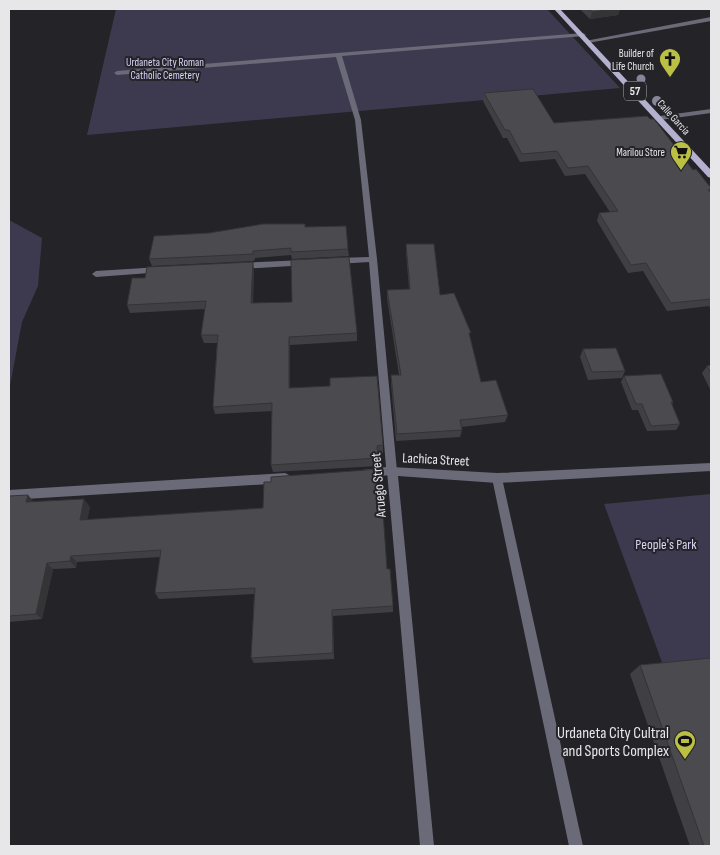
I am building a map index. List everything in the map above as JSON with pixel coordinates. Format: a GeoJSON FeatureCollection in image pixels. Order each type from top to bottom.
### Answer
{"type":"FeatureCollection","features":[{"type":"Feature","properties":{"kind":"main road","name":"Calle Garcia"},"geometry":{"type":"LineString","coordinates":[[557,9],[586,38],[711,175]]}},
{"type":"Feature","properties":{"kind":"street"},"geometry":{"type":"LineString","coordinates":[[117,73],[338,54],[586,38],[711,19]]}},
{"type":"Feature","properties":{"kind":"street","name":"Aruego Street"},"geometry":{"type":"LineString","coordinates":[[338,54],[358,120],[374,259],[428,846]]}},
{"type":"Feature","properties":{"kind":"street"},"geometry":{"type":"LineString","coordinates":[[660,118],[711,111]]}},
{"type":"Feature","properties":{"kind":"street"},"geometry":{"type":"LineString","coordinates":[[324,262],[374,259]]}},
{"type":"Feature","properties":{"kind":"street"},"geometry":{"type":"LineString","coordinates":[[234,266],[314,262]]}},
{"type":"Feature","properties":{"kind":"street"},"geometry":{"type":"LineString","coordinates":[[96,274],[165,270]]}},
{"type":"Feature","properties":{"kind":"street","name":"Lachica Street"},"geometry":{"type":"LineString","coordinates":[[353,474],[392,471],[497,478],[711,468]]}},
{"type":"Feature","properties":{"kind":"street"},"geometry":{"type":"LineString","coordinates":[[9,495],[294,478]]}},
{"type":"Feature","properties":{"kind":"street"},"geometry":{"type":"LineString","coordinates":[[497,478],[576,846]]}},
{"type":"Feature","properties":{"kind":"green space","name":"Urdaneta City Roman Catholic Cemetery"},"geometry":{"type":"Polygon","coordinates":[[[116,9],[547,9],[620,88],[87,135],[116,9]]]}},
{"type":"Feature","properties":{"kind":"green space"},"geometry":{"type":"Polygon","coordinates":[[[9,220],[42,238],[38,286],[22,322],[9,391],[9,220]]]}},
{"type":"Feature","properties":{"kind":"green space","name":"People's Park"},"geometry":{"type":"Polygon","coordinates":[[[711,494],[711,660],[663,665],[604,504],[711,494]]]}},
{"type":"Feature","properties":{"kind":"building"},"geometry":{"type":"Polygon","coordinates":[[[589,9],[614,9],[592,12],[589,9]]]}},
{"type":"Feature","properties":{"kind":"building"},"geometry":{"type":"Polygon","coordinates":[[[533,89],[554,123],[647,116],[650,119],[654,119],[693,170],[696,169],[711,188],[708,190],[711,193],[711,299],[671,303],[646,263],[631,265],[599,213],[618,211],[588,166],[568,168],[557,151],[522,154],[509,130],[505,130],[484,93],[533,89]]]}},
{"type":"Feature","properties":{"kind":"building"},"geometry":{"type":"Polygon","coordinates":[[[263,224],[305,224],[305,227],[346,226],[348,249],[291,252],[291,248],[253,251],[253,254],[149,259],[154,236],[209,233],[263,224]]]}},
{"type":"Feature","properties":{"kind":"building"},"geometry":{"type":"Polygon","coordinates":[[[406,244],[434,244],[440,295],[454,293],[471,333],[469,333],[481,382],[496,380],[508,415],[460,420],[462,430],[397,434],[391,375],[401,375],[387,290],[410,289],[406,244]]]}},
{"type":"Feature","properties":{"kind":"building"},"geometry":{"type":"Polygon","coordinates":[[[349,257],[357,333],[289,337],[289,388],[330,386],[330,378],[377,376],[383,445],[377,446],[378,458],[271,465],[272,403],[213,407],[218,335],[201,335],[206,301],[127,305],[132,278],[145,278],[147,267],[253,262],[251,303],[292,302],[291,260],[349,257]]]}},
{"type":"Feature","properties":{"kind":"building"},"geometry":{"type":"Polygon","coordinates":[[[616,348],[625,371],[592,372],[583,349],[616,348]]]}},
{"type":"Feature","properties":{"kind":"building"},"geometry":{"type":"Polygon","coordinates":[[[711,365],[711,373],[707,366],[711,365]]]}},
{"type":"Feature","properties":{"kind":"building"},"geometry":{"type":"Polygon","coordinates":[[[661,374],[680,424],[651,426],[642,404],[636,404],[624,376],[661,374]]]}},
{"type":"Feature","properties":{"kind":"building"},"geometry":{"type":"Polygon","coordinates":[[[380,469],[387,569],[390,569],[393,606],[332,610],[333,653],[251,658],[255,588],[155,593],[161,550],[71,556],[70,561],[47,563],[36,614],[9,616],[9,496],[28,495],[26,502],[84,499],[80,520],[263,508],[264,482],[271,482],[271,477],[380,469]]]}},
{"type":"Feature","properties":{"kind":"building","name":"Urdaneta City Cultral and Sports Complex"},"geometry":{"type":"Polygon","coordinates":[[[711,658],[711,846],[704,846],[640,665],[711,658]]]}},
{"type":"Feature","properties":{"kind":"place","name":"Builder of Life Church"},"geometry":{"type":"Point","coordinates":[670,78]}},
{"type":"Feature","properties":{"kind":"place","name":"Marilou Store"},"geometry":{"type":"Point","coordinates":[681,171]}},
{"type":"Feature","properties":{"kind":"place","name":"Urdaneta City Cultral and Sports Complex"},"geometry":{"type":"Point","coordinates":[685,760]}}]}
